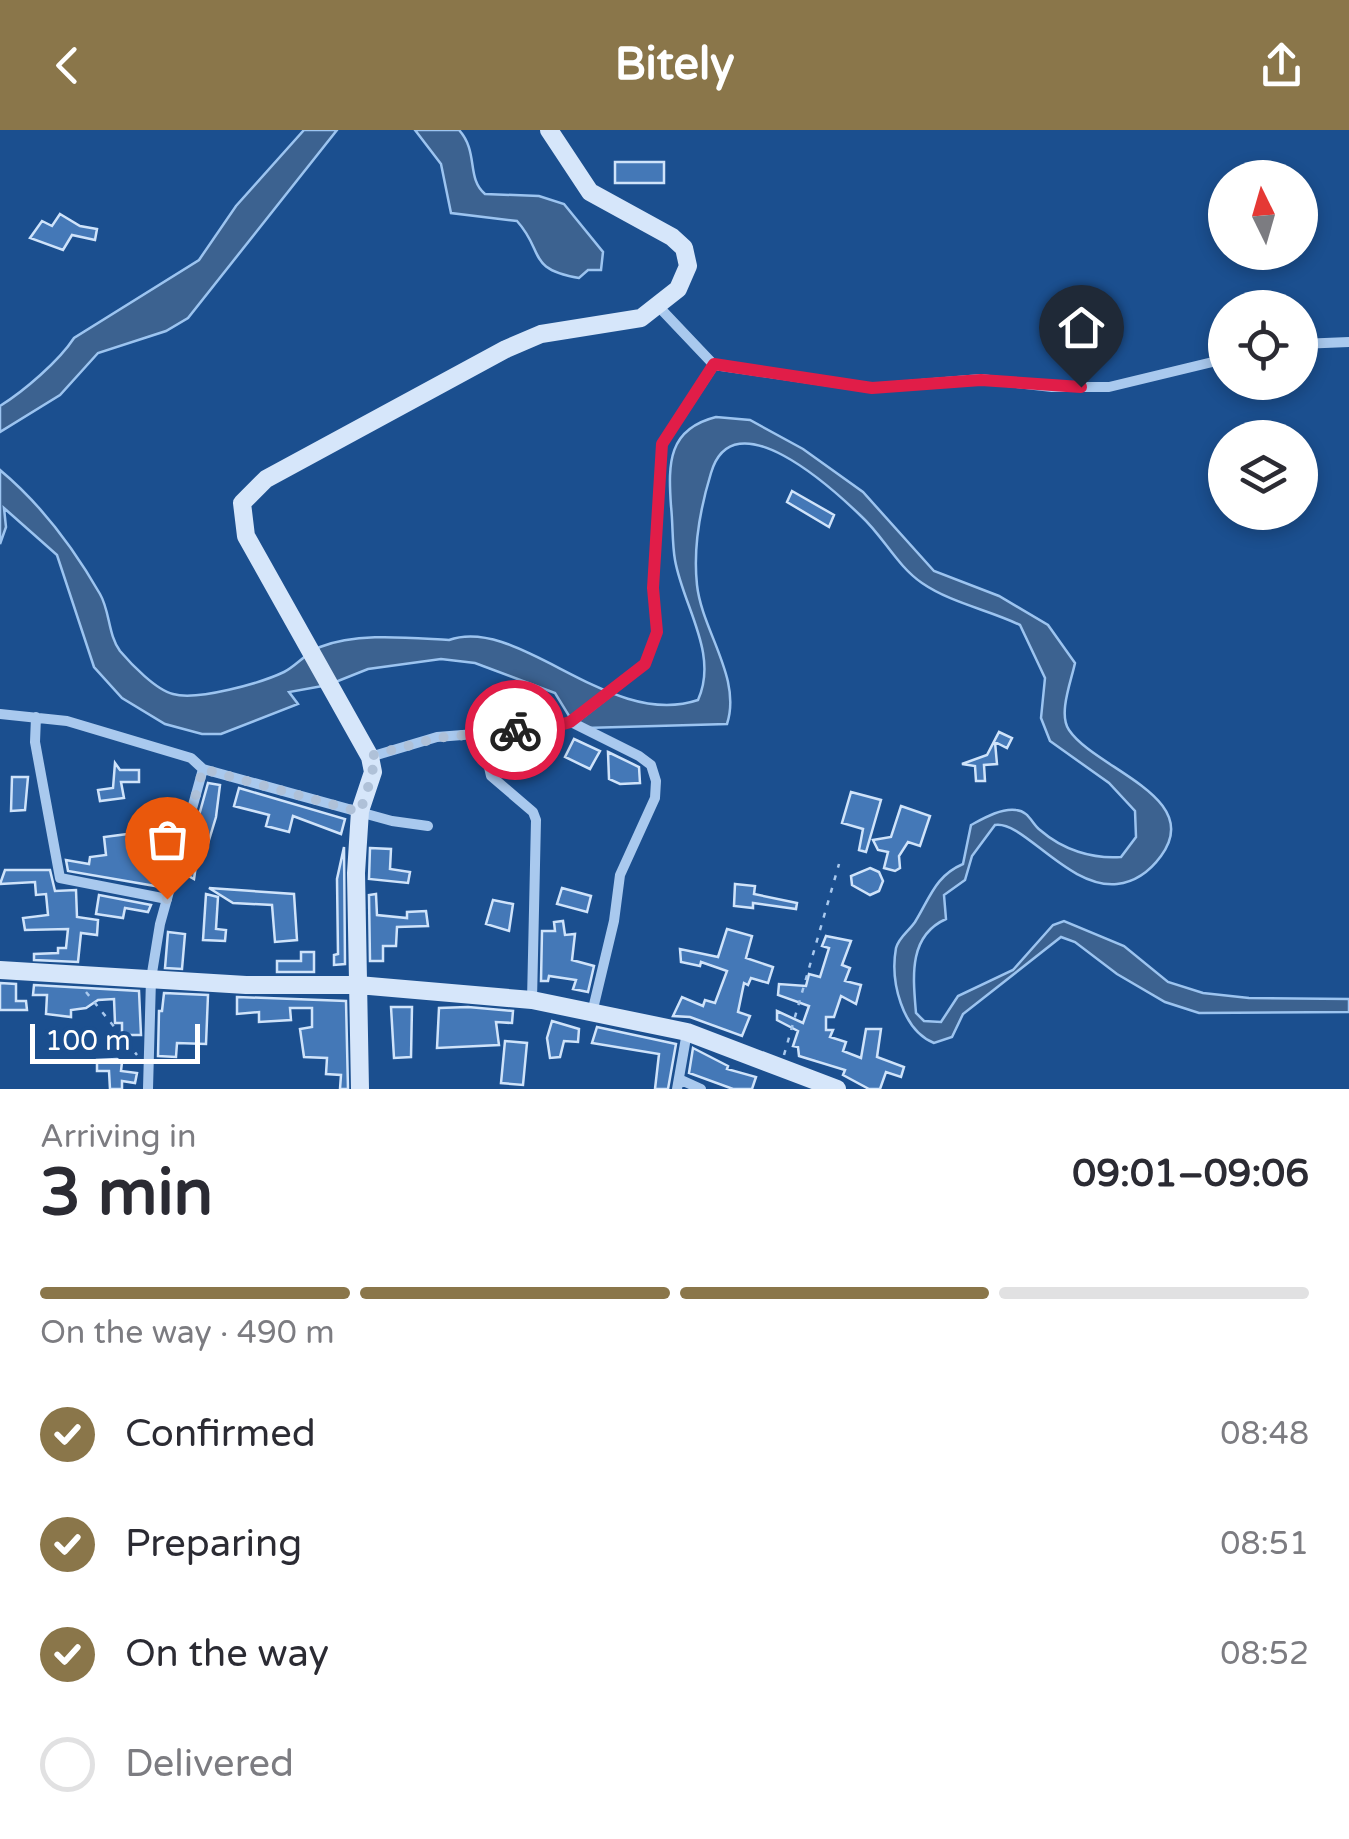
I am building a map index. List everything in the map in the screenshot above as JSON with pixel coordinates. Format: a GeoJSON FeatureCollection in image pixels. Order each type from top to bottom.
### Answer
{"type":"FeatureCollection","features":[{"type":"Feature","properties":{"kind":"street"},"geometry":{"type":"LineString","coordinates":[[360,1089],[360,812],[373,772],[370,756],[246,536],[242,503],[266,479],[506,349],[541,334],[641,318],[659,306],[684,277],[688,266],[684,248],[672,237],[590,192],[550,130]]}},
{"type":"Feature","properties":{"kind":"street"},"geometry":{"type":"LineString","coordinates":[[659,306],[714,364],[872,388],[981,380],[1052,387],[1110,387],[1208,363]]}},
{"type":"Feature","properties":{"kind":"street"},"geometry":{"type":"LineString","coordinates":[[1318,343],[1349,342]]}},
{"type":"Feature","properties":{"kind":"street"},"geometry":{"type":"LineString","coordinates":[[370,756],[437,738],[482,731],[550,728],[570,722],[645,664],[657,632],[653,588],[662,444],[714,364]]}},
{"type":"Feature","properties":{"kind":"street"},"geometry":{"type":"LineString","coordinates":[[0,714],[36,717],[150,744],[191,758],[203,769],[360,812],[428,826]]}},
{"type":"Feature","properties":{"kind":"street"},"geometry":{"type":"LineString","coordinates":[[36,717],[35,742],[60,878],[167,899]]}},
{"type":"Feature","properties":{"kind":"street"},"geometry":{"type":"LineString","coordinates":[[570,722],[639,756],[650,765],[656,781],[655,798],[620,876],[592,1013]]}},
{"type":"Feature","properties":{"kind":"street"},"geometry":{"type":"LineString","coordinates":[[482,731],[491,776],[534,812],[536,820],[532,1000]]}},
{"type":"Feature","properties":{"kind":"street"},"geometry":{"type":"LineString","coordinates":[[148,1089],[151,978],[167,899],[203,769]]}},
{"type":"Feature","properties":{"kind":"street"},"geometry":{"type":"LineString","coordinates":[[0,970],[246,986],[358,985],[532,1000],[687,1032],[837,1089]]}},
{"type":"Feature","properties":{"kind":"street"},"geometry":{"type":"LineString","coordinates":[[687,1032],[678,1084],[701,1089]]}},
{"type":"Feature","properties":{"kind":"path"},"geometry":{"type":"LineString","coordinates":[[781,1066],[838,864]]}},
{"type":"Feature","properties":{"kind":"path"},"geometry":{"type":"LineString","coordinates":[[73,975],[135,1055],[150,1056]]}},
{"type":"Feature","properties":{"kind":"water"},"geometry":{"type":"Polygon","coordinates":[[[304,130],[337,130],[188,318],[166,331],[98,353],[60,395],[0,432],[0,406],[40,375],[74,338],[199,260],[236,206],[304,130]]]}},
{"type":"Feature","properties":{"kind":"water"},"geometry":{"type":"Polygon","coordinates":[[[415,130],[459,130],[469,147],[479,188],[485,194],[539,196],[564,204],[603,252],[601,270],[588,270],[579,278],[551,270],[543,264],[517,221],[451,213],[441,164],[415,130]]]}},
{"type":"Feature","properties":{"kind":"water"},"geometry":{"type":"Polygon","coordinates":[[[716,417],[750,420],[803,449],[863,492],[934,571],[999,596],[1048,625],[1075,663],[1065,707],[1069,730],[1158,800],[1169,817],[1171,835],[1161,856],[1142,875],[1117,884],[1081,876],[1019,833],[995,825],[972,856],[965,880],[944,895],[946,919],[934,926],[919,947],[914,972],[915,999],[916,1013],[924,1021],[941,1022],[958,996],[1013,970],[1053,925],[1064,921],[1124,946],[1168,982],[1203,993],[1249,998],[1349,999],[1349,1012],[1199,1013],[1165,1002],[1117,974],[1075,942],[1061,937],[963,1014],[952,1037],[934,1043],[923,1037],[901,1003],[895,975],[896,948],[939,881],[963,864],[971,825],[999,812],[1020,811],[1068,848],[1089,855],[1121,857],[1136,837],[1135,811],[1109,783],[1050,741],[1041,718],[1045,678],[1020,625],[922,583],[869,524],[828,487],[807,470],[760,446],[740,444],[723,452],[711,473],[698,529],[697,585],[729,689],[727,724],[585,728],[574,724],[555,693],[475,663],[441,659],[368,669],[328,685],[289,692],[298,704],[221,734],[202,734],[165,724],[122,698],[94,667],[57,555],[4,508],[6,527],[0,544],[0,470],[43,512],[79,560],[103,601],[120,651],[152,682],[173,694],[213,693],[260,681],[284,672],[320,647],[335,642],[384,637],[476,637],[505,643],[631,700],[665,705],[698,700],[703,683],[702,648],[675,560],[670,476],[680,439],[688,430],[716,417]]]}},
{"type":"Feature","properties":{"kind":"building"},"geometry":{"type":"Polygon","coordinates":[[[615,162],[664,162],[664,183],[615,183],[615,162]]]}},
{"type":"Feature","properties":{"kind":"building"},"geometry":{"type":"Polygon","coordinates":[[[60,214],[80,226],[97,229],[95,240],[72,235],[63,250],[30,238],[42,221],[52,226],[60,214]]]}},
{"type":"Feature","properties":{"kind":"building"},"geometry":{"type":"Polygon","coordinates":[[[792,491],[834,515],[829,527],[787,502],[792,491]]]}},
{"type":"Feature","properties":{"kind":"building"},"geometry":{"type":"Polygon","coordinates":[[[999,732],[1012,738],[1007,748],[995,742],[997,764],[984,765],[985,781],[976,781],[975,766],[962,764],[987,755],[999,732]]]}},
{"type":"Feature","properties":{"kind":"building"},"geometry":{"type":"Polygon","coordinates":[[[574,739],[600,751],[590,769],[565,757],[574,739]]]}},
{"type":"Feature","properties":{"kind":"building"},"geometry":{"type":"Polygon","coordinates":[[[608,752],[639,767],[640,783],[620,784],[609,779],[608,752]]]}},
{"type":"Feature","properties":{"kind":"building"},"geometry":{"type":"Polygon","coordinates":[[[115,763],[120,770],[139,770],[139,782],[121,782],[124,798],[100,801],[98,790],[113,788],[115,763]]]}},
{"type":"Feature","properties":{"kind":"building"},"geometry":{"type":"Polygon","coordinates":[[[12,777],[28,777],[25,810],[11,811],[12,777]]]}},
{"type":"Feature","properties":{"kind":"building"},"geometry":{"type":"Polygon","coordinates":[[[208,783],[220,785],[216,817],[205,853],[198,852],[194,879],[183,873],[208,783]]]}},
{"type":"Feature","properties":{"kind":"building"},"geometry":{"type":"Polygon","coordinates":[[[239,788],[345,819],[341,834],[293,816],[289,832],[266,826],[269,815],[234,806],[239,788]]]}},
{"type":"Feature","properties":{"kind":"building"},"geometry":{"type":"Polygon","coordinates":[[[851,792],[881,800],[866,852],[859,850],[863,829],[842,823],[851,792]]]}},
{"type":"Feature","properties":{"kind":"building"},"geometry":{"type":"Polygon","coordinates":[[[160,801],[183,808],[161,887],[68,871],[66,860],[89,864],[90,857],[106,855],[104,837],[128,834],[133,859],[151,863],[160,826],[160,801]]]}},
{"type":"Feature","properties":{"kind":"building"},"geometry":{"type":"Polygon","coordinates":[[[901,806],[930,816],[920,846],[908,842],[899,856],[900,868],[895,871],[884,868],[888,852],[878,850],[873,840],[891,837],[901,806]]]}},
{"type":"Feature","properties":{"kind":"building"},"geometry":{"type":"Polygon","coordinates":[[[344,847],[345,964],[334,965],[334,955],[338,954],[337,879],[344,847]]]}},
{"type":"Feature","properties":{"kind":"building"},"geometry":{"type":"Polygon","coordinates":[[[370,848],[391,849],[390,869],[410,872],[408,883],[369,879],[370,848]]]}},
{"type":"Feature","properties":{"kind":"building"},"geometry":{"type":"Polygon","coordinates":[[[870,868],[879,872],[883,881],[879,891],[870,895],[852,885],[851,876],[870,868]]]}},
{"type":"Feature","properties":{"kind":"building"},"geometry":{"type":"Polygon","coordinates":[[[5,870],[50,870],[55,891],[76,890],[77,917],[98,920],[97,935],[81,933],[78,962],[34,960],[34,954],[58,953],[58,948],[66,948],[68,929],[25,930],[23,918],[48,915],[46,894],[36,895],[35,882],[0,884],[5,870]]]}},
{"type":"Feature","properties":{"kind":"building"},"geometry":{"type":"Polygon","coordinates":[[[735,884],[755,886],[754,894],[797,903],[796,909],[753,903],[753,908],[734,906],[735,884]]]}},
{"type":"Feature","properties":{"kind":"building"},"geometry":{"type":"Polygon","coordinates":[[[209,888],[294,894],[297,940],[275,942],[272,905],[233,903],[209,888]]]}},
{"type":"Feature","properties":{"kind":"building"},"geometry":{"type":"Polygon","coordinates":[[[562,888],[591,896],[587,912],[557,904],[562,888]]]}},
{"type":"Feature","properties":{"kind":"building"},"geometry":{"type":"Polygon","coordinates":[[[206,894],[218,897],[216,929],[226,930],[225,941],[203,940],[206,894]]]}},
{"type":"Feature","properties":{"kind":"building"},"geometry":{"type":"Polygon","coordinates":[[[376,894],[377,915],[407,918],[407,912],[426,911],[428,926],[397,927],[396,946],[383,946],[383,961],[370,961],[369,895],[376,894]]]}},
{"type":"Feature","properties":{"kind":"building"},"geometry":{"type":"Polygon","coordinates":[[[99,895],[151,905],[148,912],[125,908],[123,918],[96,914],[99,895]]]}},
{"type":"Feature","properties":{"kind":"building"},"geometry":{"type":"Polygon","coordinates":[[[493,900],[513,904],[509,931],[486,924],[493,900]]]}},
{"type":"Feature","properties":{"kind":"building"},"geometry":{"type":"Polygon","coordinates":[[[563,921],[565,935],[575,934],[572,960],[594,966],[588,992],[573,989],[576,980],[549,976],[548,981],[541,981],[542,931],[555,931],[554,922],[563,921]]]}},
{"type":"Feature","properties":{"kind":"building"},"geometry":{"type":"Polygon","coordinates":[[[727,929],[752,936],[746,958],[773,967],[768,983],[751,978],[748,985],[744,983],[738,1012],[750,1016],[742,1036],[690,1017],[673,1016],[682,997],[703,1006],[705,1000],[715,1003],[727,971],[701,962],[700,966],[681,962],[680,949],[718,957],[727,929]]]}},
{"type":"Feature","properties":{"kind":"building"},"geometry":{"type":"Polygon","coordinates":[[[168,932],[185,934],[182,969],[165,968],[168,932]]]}},
{"type":"Feature","properties":{"kind":"building"},"geometry":{"type":"Polygon","coordinates":[[[826,936],[851,941],[842,965],[850,968],[845,981],[861,985],[856,1004],[841,996],[834,1017],[826,1017],[826,1030],[833,1030],[830,1037],[846,1042],[843,1051],[861,1058],[866,1029],[881,1029],[877,1057],[904,1067],[901,1077],[886,1072],[880,1089],[869,1089],[843,1075],[845,1070],[799,1056],[798,1047],[793,1046],[798,1031],[777,1020],[777,1011],[803,1023],[809,1006],[778,995],[779,984],[806,986],[809,974],[820,977],[829,948],[822,946],[826,936]]]}},
{"type":"Feature","properties":{"kind":"building"},"geometry":{"type":"Polygon","coordinates":[[[301,952],[314,952],[314,972],[277,972],[277,961],[301,961],[301,952]]]}},
{"type":"Feature","properties":{"kind":"building"},"geometry":{"type":"Polygon","coordinates":[[[0,983],[16,984],[16,1001],[26,1001],[27,1010],[0,1010],[0,983]]]}},
{"type":"Feature","properties":{"kind":"building"},"geometry":{"type":"Polygon","coordinates":[[[34,985],[139,991],[141,1035],[122,1035],[122,1023],[115,1023],[114,999],[71,1010],[71,1017],[46,1014],[47,995],[33,995],[34,985]]]}},
{"type":"Feature","properties":{"kind":"building"},"geometry":{"type":"Polygon","coordinates":[[[164,993],[208,995],[206,1044],[177,1043],[176,1057],[158,1056],[159,1011],[164,993]]]}},
{"type":"Feature","properties":{"kind":"building"},"geometry":{"type":"Polygon","coordinates":[[[237,997],[346,1001],[348,1089],[340,1089],[341,1075],[326,1074],[327,1058],[304,1057],[300,1029],[312,1027],[312,1008],[290,1008],[291,1020],[259,1022],[259,1012],[237,1014],[237,997]]]}},
{"type":"Feature","properties":{"kind":"building"},"geometry":{"type":"Polygon","coordinates":[[[391,1007],[412,1007],[411,1057],[394,1058],[391,1007]]]}},
{"type":"Feature","properties":{"kind":"building"},"geometry":{"type":"Polygon","coordinates":[[[439,1008],[513,1011],[512,1023],[496,1022],[499,1045],[437,1048],[439,1008]]]}},
{"type":"Feature","properties":{"kind":"building"},"geometry":{"type":"Polygon","coordinates":[[[552,1021],[579,1029],[578,1042],[564,1041],[560,1057],[550,1058],[547,1038],[552,1021]]]}},
{"type":"Feature","properties":{"kind":"building"},"geometry":{"type":"Polygon","coordinates":[[[597,1027],[676,1044],[668,1089],[655,1089],[659,1054],[592,1043],[597,1027]]]}},
{"type":"Feature","properties":{"kind":"building"},"geometry":{"type":"Polygon","coordinates":[[[505,1041],[527,1043],[523,1085],[501,1083],[505,1041]]]}},
{"type":"Feature","properties":{"kind":"building"},"geometry":{"type":"Polygon","coordinates":[[[693,1048],[728,1066],[727,1069],[756,1077],[752,1089],[733,1089],[689,1073],[693,1048]]]}},
{"type":"Feature","properties":{"kind":"building"},"geometry":{"type":"Polygon","coordinates":[[[97,1060],[122,1062],[121,1071],[137,1073],[135,1083],[122,1081],[122,1089],[110,1089],[109,1071],[97,1071],[97,1060]]]}},
{"type":"Feature","properties":{"kind":"way so far"},"geometry":{"type":"LineString","coordinates":[[167,899],[203,769],[360,812],[373,772],[370,756],[437,738],[515,730]]}},
{"type":"Feature","properties":{"kind":"route"},"geometry":{"type":"LineString","coordinates":[[515,730],[550,728],[570,722],[609,696],[645,664],[657,632],[653,588],[655,502],[662,444],[714,364],[740,371],[872,388],[981,380],[1081,387]]}}]}
